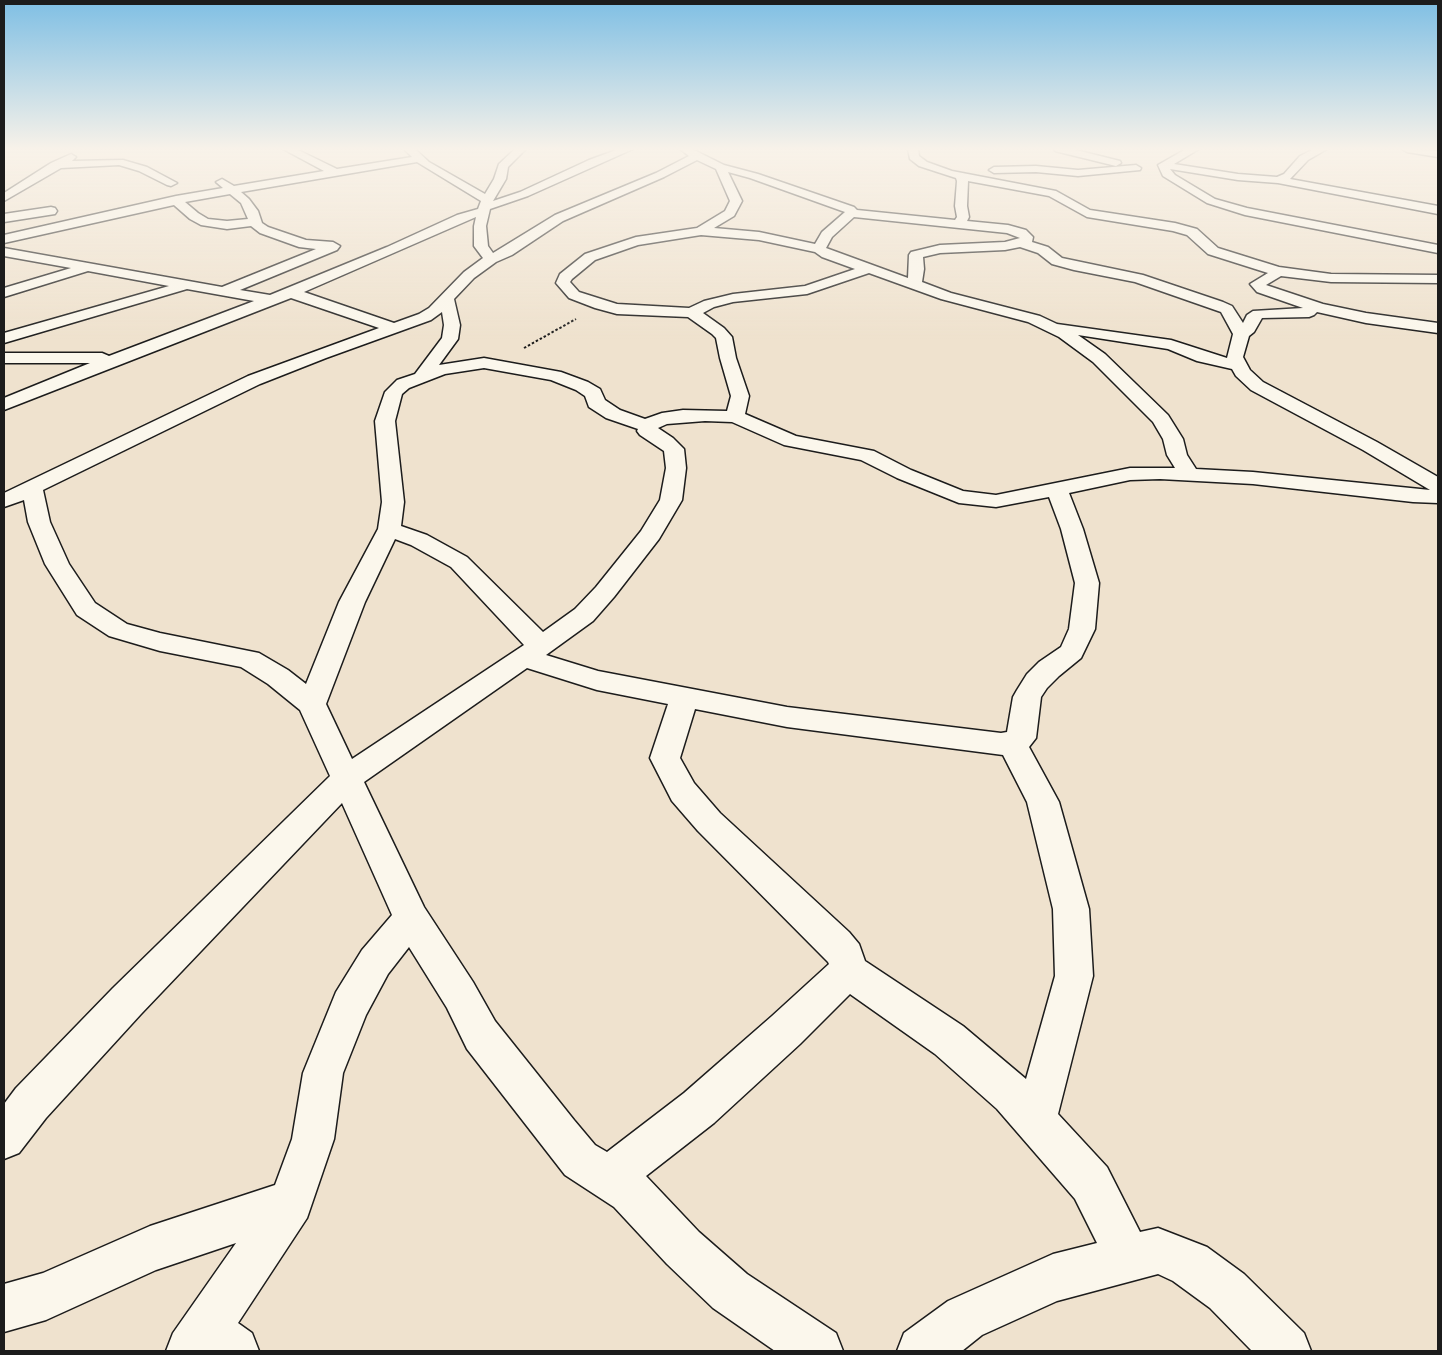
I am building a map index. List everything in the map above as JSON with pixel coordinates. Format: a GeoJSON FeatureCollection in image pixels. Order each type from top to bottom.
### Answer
{"type":"FeatureCollection","features":[{"type":"Feature","properties":{"kind":"street"},"geometry":{"type":"LineString","coordinates":[[4,218],[44,212]]}},
{"type":"Feature","properties":{"kind":"street"},"geometry":{"type":"LineString","coordinates":[[4,239],[119,212]]}},
{"type":"Feature","properties":{"kind":"street"},"geometry":{"type":"LineString","coordinates":[[190,212],[205,222],[227,225],[254,222]]}},
{"type":"Feature","properties":{"kind":"street"},"geometry":{"type":"LineString","coordinates":[[225,291],[333,246],[304,244],[264,230],[254,222],[252,212]]}},
{"type":"Feature","properties":{"kind":"street"},"geometry":{"type":"LineString","coordinates":[[4,404],[118,358],[272,300],[471,212]]}},
{"type":"Feature","properties":{"kind":"street"},"geometry":{"type":"LineString","coordinates":[[483,212],[480,226],[481,246],[491,258]]}},
{"type":"Feature","properties":{"kind":"street"},"geometry":{"type":"LineString","coordinates":[[573,212],[559,218],[507,252],[491,258],[464,280],[425,317],[254,380],[18,495],[39,522],[57,564],[86,609],[118,630],[160,642],[249,658],[278,677],[312,704],[411,918],[460,995],[487,1043],[580,1160],[630,1190],[683,1248],[730,1291],[818,1351]]}},
{"type":"Feature","properties":{"kind":"street"},"geometry":{"type":"LineString","coordinates":[[700,231],[730,212]]}},
{"type":"Feature","properties":{"kind":"street"},"geometry":{"type":"LineString","coordinates":[[962,212],[963,216],[954,224],[929,237],[897,258],[872,270],[808,290],[733,298],[709,304],[692,313],[617,308],[600,305],[574,295],[563,283],[565,277],[590,258],[636,241],[700,231],[759,236],[819,249],[846,262],[872,270],[914,284],[946,296],[1005,310],[1050,326],[1171,345],[1203,357],[1240,366]]}},
{"type":"Feature","properties":{"kind":"street"},"geometry":{"type":"LineString","coordinates":[[1086,212],[1176,227],[1192,232],[1213,251],[1270,268],[1275,272],[1331,278],[1438,280]]}},
{"type":"Feature","properties":{"kind":"street"},"geometry":{"type":"LineString","coordinates":[[1254,212],[1438,249]]}},
{"type":"Feature","properties":{"kind":"street"},"geometry":{"type":"LineString","coordinates":[[819,249],[827,235],[851,213],[1008,230],[1021,233],[1027,237],[1026,242],[991,248],[940,249],[916,255],[917,269],[914,284]]}},
{"type":"Feature","properties":{"kind":"street"},"geometry":{"type":"LineString","coordinates":[[35,214],[55,226]]}},
{"type":"Feature","properties":{"kind":"street"},"geometry":{"type":"LineString","coordinates":[[1237,221],[1264,215]]}},
{"type":"Feature","properties":{"kind":"street"},"geometry":{"type":"LineString","coordinates":[[1332,228],[1366,221]]}},
{"type":"Feature","properties":{"kind":"street"},"geometry":{"type":"LineString","coordinates":[[1192,232],[1210,228]]}},
{"type":"Feature","properties":{"kind":"street"},"geometry":{"type":"LineString","coordinates":[[1020,243],[1043,250],[1057,261],[1138,278],[1227,309],[1240,334],[1235,357],[1242,372],[1258,386],[1370,446],[1438,494]]}},
{"type":"Feature","properties":{"kind":"street"},"geometry":{"type":"LineString","coordinates":[[4,252],[272,300]]}},
{"type":"Feature","properties":{"kind":"street"},"geometry":{"type":"LineString","coordinates":[[4,293],[89,267]]}},
{"type":"Feature","properties":{"kind":"street"},"geometry":{"type":"LineString","coordinates":[[1275,272],[1274,276],[1258,284],[1262,290],[1337,312],[1438,328]]}},
{"type":"Feature","properties":{"kind":"street"},"geometry":{"type":"LineString","coordinates":[[4,338],[189,285]]}},
{"type":"Feature","properties":{"kind":"street"},"geometry":{"type":"LineString","coordinates":[[289,292],[394,328]]}},
{"type":"Feature","properties":{"kind":"street"},"geometry":{"type":"LineString","coordinates":[[422,377],[450,339],[452,325],[446,299]]}},
{"type":"Feature","properties":{"kind":"street"},"geometry":{"type":"LineString","coordinates":[[1240,334],[1248,329],[1253,318],[1258,314],[1337,312]]}},
{"type":"Feature","properties":{"kind":"street"},"geometry":{"type":"LineString","coordinates":[[692,313],[724,337],[728,358],[740,396],[735,417]]}},
{"type":"Feature","properties":{"kind":"street"},"geometry":{"type":"LineString","coordinates":[[1050,326],[1099,358],[1161,419],[1173,439],[1177,455],[1189,473]]}},
{"type":"Feature","properties":{"kind":"street"},"geometry":{"type":"LineString","coordinates":[[4,358],[118,358]]}},
{"type":"Feature","properties":{"kind":"street"},"geometry":{"type":"LineString","coordinates":[[312,704],[352,602],[389,529],[393,502],[385,421],[394,392],[403,384],[463,364],[484,363],[555,376],[582,386],[594,393],[596,403],[613,414],[642,424],[650,425],[662,419],[682,416],[735,417],[791,441],[868,455],[904,474],[959,497],[996,501],[1130,474],[1189,473],[1438,494]]}},
{"type":"Feature","properties":{"kind":"street"},"geometry":{"type":"LineString","coordinates":[[4,1138],[31,1103],[127,1001],[347,778],[584,615],[605,592],[651,534],[671,500],[676,468],[674,449],[647,431],[650,425]]}},
{"type":"Feature","properties":{"kind":"street"},"geometry":{"type":"LineString","coordinates":[[389,529],[419,540],[459,562],[532,652],[598,680],[787,717],[1001,744],[1021,738],[1027,697],[1036,681],[1072,652],[1082,629],[1087,583],[1072,529],[1057,490]]}},
{"type":"Feature","properties":{"kind":"street"},"geometry":{"type":"LineString","coordinates":[[684,698],[665,758],[683,792],[709,822],[836,944],[846,956],[848,971],[949,1040],[1012,1094],[1091,1183],[1129,1259]]}},
{"type":"Feature","properties":{"kind":"street"},"geometry":{"type":"LineString","coordinates":[[1011,742],[1043,802],[1071,908],[1074,976],[1035,1120]]}},
{"type":"Feature","properties":{"kind":"street"},"geometry":{"type":"LineString","coordinates":[[211,1344],[291,1202],[313,1139],[323,1073],[350,1006],[375,962],[411,918]]}},
{"type":"Feature","properties":{"kind":"street"},"geometry":{"type":"LineString","coordinates":[[610,1177],[699,1108],[848,971]]}},
{"type":"Feature","properties":{"kind":"street"},"geometry":{"type":"LineString","coordinates":[[4,1308],[46,1296],[150,1249],[291,1202]]}},
{"type":"Feature","properties":{"kind":"street"},"geometry":{"type":"LineString","coordinates":[[922,1351],[965,1318],[1053,1278],[1158,1251],[1190,1264],[1227,1291],[1286,1351]]}},
{"type":"Feature","properties":{"kind":"path"},"geometry":{"type":"LineString","coordinates":[[494,365],[600,305]]}}]}
